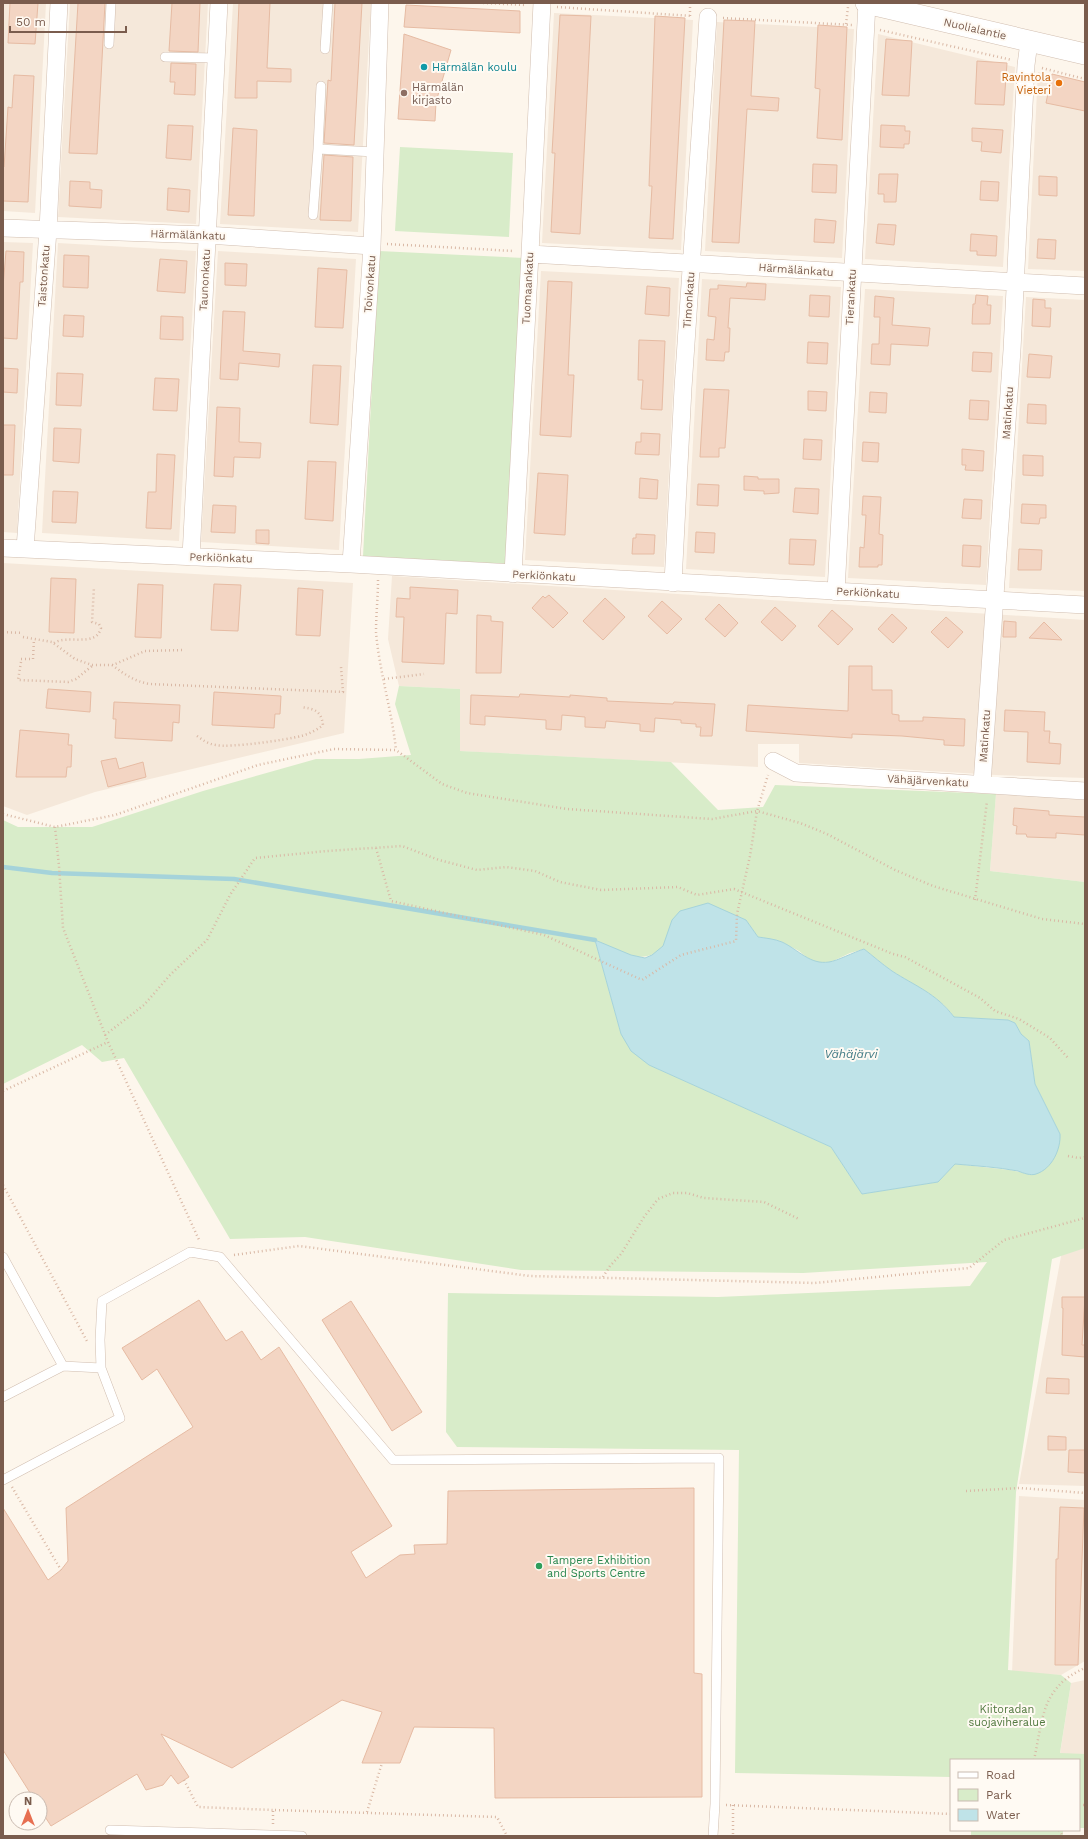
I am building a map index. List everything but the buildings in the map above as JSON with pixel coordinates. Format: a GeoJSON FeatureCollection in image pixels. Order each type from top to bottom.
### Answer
{"type":"FeatureCollection","features":[{"type":"Feature","properties":{"kind":"street","name":"Taistonkatu"},"geometry":{"type":"LineString","coordinates":[[25,549],[48,230],[59,3]]}},
{"type":"Feature","properties":{"kind":"street","name":"Taunonkatu"},"geometry":{"type":"LineString","coordinates":[[191,557],[219,3]]}},
{"type":"Feature","properties":{"kind":"street","name":"Toivonkatu"},"geometry":{"type":"LineString","coordinates":[[351,564],[372,246],[380,3]]}},
{"type":"Feature","properties":{"kind":"street","name":"Tierankatu"},"geometry":{"type":"LineString","coordinates":[[836,592],[866,3]]}},
{"type":"Feature","properties":{"kind":"street","name":"Nuolialantie"},"geometry":{"type":"LineString","coordinates":[[866,3],[1085,54]]}},
{"type":"Feature","properties":{"kind":"street","name":"Tuomaankatu"},"geometry":{"type":"LineString","coordinates":[[513,574],[542,4]]}},
{"type":"Feature","properties":{"kind":"street","name":"Timonkatu"},"geometry":{"type":"LineString","coordinates":[[673,582],[683,388],[708,17]]}},
{"type":"Feature","properties":{"kind":"street","name":"Matinkatu"},"geometry":{"type":"LineString","coordinates":[[986,784],[995,599],[1016,282],[1026,64],[1029,42]]}},
{"type":"Feature","properties":{"kind":"street","name":"Härmälänkatu"},"geometry":{"type":"LineString","coordinates":[[3,228],[207,235],[372,246]]}},
{"type":"Feature","properties":{"kind":"street","name":"Härmälänkatu"},"geometry":{"type":"LineString","coordinates":[[530,254],[852,274],[1085,286]]}},
{"type":"Feature","properties":{"kind":"street","name":"Perkiönkatu"},"geometry":{"type":"LineString","coordinates":[[3,548],[379,565],[513,574],[1085,605]]}},
{"type":"Feature","properties":{"kind":"street","name":"Vähäjärvenkatu"},"geometry":{"type":"LineString","coordinates":[[773,761],[796,773],[1085,791]]}},
{"type":"Feature","properties":{"kind":"lane"},"geometry":{"type":"LineString","coordinates":[[109,44],[111,3]]}},
{"type":"Feature","properties":{"kind":"lane"},"geometry":{"type":"LineString","coordinates":[[325,49],[328,3]]}},
{"type":"Feature","properties":{"kind":"lane"},"geometry":{"type":"LineString","coordinates":[[165,57],[217,58]]}},
{"type":"Feature","properties":{"kind":"lane"},"geometry":{"type":"LineString","coordinates":[[313,215],[321,86]]}},
{"type":"Feature","properties":{"kind":"lane"},"geometry":{"type":"LineString","coordinates":[[318,149],[375,152]]}},
{"type":"Feature","properties":{"kind":"lane"},"geometry":{"type":"LineString","coordinates":[[5,1479],[120,1418],[101,1368],[100,1340],[102,1301],[190,1252],[220,1257],[393,1460],[719,1458],[715,1804],[713,1836]]}},
{"type":"Feature","properties":{"kind":"lane"},"geometry":{"type":"LineString","coordinates":[[3,1257],[63,1366]]}},
{"type":"Feature","properties":{"kind":"lane"},"geometry":{"type":"LineString","coordinates":[[3,1397],[63,1366],[101,1368]]}},
{"type":"Feature","properties":{"kind":"lane"},"geometry":{"type":"LineString","coordinates":[[110,1830],[231,1835],[302,1836]]}},
{"type":"Feature","properties":{"kind":"path"},"geometry":{"type":"LineString","coordinates":[[483,3],[542,4],[690,16],[866,26],[1085,79]]}},
{"type":"Feature","properties":{"kind":"path"},"geometry":{"type":"LineString","coordinates":[[690,3],[690,16]]}},
{"type":"Feature","properties":{"kind":"path"},"geometry":{"type":"LineString","coordinates":[[846,24],[849,3]]}},
{"type":"Feature","properties":{"kind":"path"},"geometry":{"type":"LineString","coordinates":[[372,246],[382,244],[414,245],[516,251],[530,254]]}},
{"type":"Feature","properties":{"kind":"path"},"geometry":{"type":"LineString","coordinates":[[379,565],[376,632],[393,721],[396,750]]}},
{"type":"Feature","properties":{"kind":"path"},"geometry":{"type":"LineString","coordinates":[[54,643],[59,639],[89,639],[95,638],[100,634],[101,628],[99,624],[92,622],[94,587]]}},
{"type":"Feature","properties":{"kind":"path"},"geometry":{"type":"LineString","coordinates":[[3,632],[23,633]]}},
{"type":"Feature","properties":{"kind":"path"},"geometry":{"type":"LineString","coordinates":[[23,637],[54,643],[75,659],[92,665],[112,665],[145,651],[184,650]]}},
{"type":"Feature","properties":{"kind":"path"},"geometry":{"type":"LineString","coordinates":[[34,639],[33,659],[21,660],[18,680],[68,682],[76,679],[92,665]]}},
{"type":"Feature","properties":{"kind":"path"},"geometry":{"type":"LineString","coordinates":[[112,665],[124,675],[138,682],[149,684],[343,692],[341,667]]}},
{"type":"Feature","properties":{"kind":"path"},"geometry":{"type":"LineString","coordinates":[[384,679],[424,674]]}},
{"type":"Feature","properties":{"kind":"path"},"geometry":{"type":"LineString","coordinates":[[196,736],[205,742],[217,746],[245,744],[302,736],[318,729],[322,725],[322,716],[317,710],[301,707]]}},
{"type":"Feature","properties":{"kind":"path"},"geometry":{"type":"LineString","coordinates":[[3,814],[55,827],[116,815],[258,764],[334,749],[396,750],[442,784],[467,793],[567,809],[712,819],[757,811],[800,823],[827,834],[896,870],[933,886],[975,900],[1042,919],[1085,924]]}},
{"type":"Feature","properties":{"kind":"path"},"geometry":{"type":"LineString","coordinates":[[376,848],[391,901],[544,936],[642,980],[681,955],[736,941],[737,914],[750,856],[757,811],[773,761]]}},
{"type":"Feature","properties":{"kind":"path"},"geometry":{"type":"LineString","coordinates":[[975,900],[986,784]]}},
{"type":"Feature","properties":{"kind":"path"},"geometry":{"type":"LineString","coordinates":[[55,827],[60,866],[63,928],[108,1042],[200,1242],[220,1257],[298,1246],[530,1276],[815,1283],[969,1268],[1004,1240],[1085,1218]]}},
{"type":"Feature","properties":{"kind":"path"},"geometry":{"type":"LineString","coordinates":[[105,1035],[144,1005],[170,975],[207,940],[230,895],[255,858],[327,850],[402,846],[439,860],[477,870],[506,867],[536,871],[560,882],[601,890],[678,887],[697,895],[734,889],[893,954],[906,957],[980,998],[995,1011],[1019,1019],[1050,1038],[1068,1058]]}},
{"type":"Feature","properties":{"kind":"path"},"geometry":{"type":"LineString","coordinates":[[3,1091],[108,1042]]}},
{"type":"Feature","properties":{"kind":"path"},"geometry":{"type":"LineString","coordinates":[[1068,1156],[1079,1158],[1085,1157]]}},
{"type":"Feature","properties":{"kind":"path"},"geometry":{"type":"LineString","coordinates":[[3,1185],[101,1368]]}},
{"type":"Feature","properties":{"kind":"path"},"geometry":{"type":"LineString","coordinates":[[602,1278],[610,1266],[622,1254],[644,1217],[658,1199],[673,1193],[688,1193],[704,1198],[764,1202],[799,1220]]}},
{"type":"Feature","properties":{"kind":"path"},"geometry":{"type":"LineString","coordinates":[[5,1479],[61,1570]]}},
{"type":"Feature","properties":{"kind":"path"},"geometry":{"type":"LineString","coordinates":[[966,1490],[1020,1488],[1085,1493]]}},
{"type":"Feature","properties":{"kind":"path"},"geometry":{"type":"LineString","coordinates":[[1034,1759],[1048,1698],[1060,1684],[1085,1668]]}},
{"type":"Feature","properties":{"kind":"path"},"geometry":{"type":"LineString","coordinates":[[367,1812],[382,1763]]}},
{"type":"Feature","properties":{"kind":"path"},"geometry":{"type":"LineString","coordinates":[[184,1780],[198,1808],[497,1817],[507,1836]]}},
{"type":"Feature","properties":{"kind":"path"},"geometry":{"type":"LineString","coordinates":[[733,1836],[733,1805],[950,1814]]}},
{"type":"Feature","properties":{"kind":"path"},"geometry":{"type":"LineString","coordinates":[[273,1810],[273,1835]]}},
{"type":"Feature","properties":{"kind":"shaded area"},"geometry":{"type":"Polygon","coordinates":[[[3,3],[46,3],[35,213],[3,211],[3,3]]]}},
{"type":"Feature","properties":{"kind":"shaded area"},"geometry":{"type":"Polygon","coordinates":[[[70,3],[208,3],[196,224],[58,217],[70,3]]]}},
{"type":"Feature","properties":{"kind":"shaded area"},"geometry":{"type":"Polygon","coordinates":[[[233,3],[371,3],[358,232],[220,224],[233,3]]]}},
{"type":"Feature","properties":{"kind":"shaded area"},"geometry":{"type":"Polygon","coordinates":[[[554,13],[693,20],[681,250],[542,243],[554,13]]]}},
{"type":"Feature","properties":{"kind":"shaded area"},"geometry":{"type":"Polygon","coordinates":[[[717,22],[854,29],[842,258],[705,251],[717,22]]]}},
{"type":"Feature","properties":{"kind":"shaded area"},"geometry":{"type":"Polygon","coordinates":[[[878,34],[1015,67],[1003,267],[865,259],[878,34]]]}},
{"type":"Feature","properties":{"kind":"shaded area"},"geometry":{"type":"Polygon","coordinates":[[[1038,72],[1085,83],[1085,271],[1028,269],[1038,72]]]}},
{"type":"Feature","properties":{"kind":"shaded area"},"geometry":{"type":"Polygon","coordinates":[[[3,242],[33,243],[17,533],[3,532],[3,242]]]}},
{"type":"Feature","properties":{"kind":"shaded area"},"geometry":{"type":"Polygon","coordinates":[[[58,243],[196,251],[179,541],[42,533],[58,243]]]}},
{"type":"Feature","properties":{"kind":"shaded area"},"geometry":{"type":"Polygon","coordinates":[[[218,251],[356,259],[339,550],[201,542],[218,251]]]}},
{"type":"Feature","properties":{"kind":"shaded area"},"geometry":{"type":"Polygon","coordinates":[[[541,271],[679,278],[664,567],[525,560],[541,271]]]}},
{"type":"Feature","properties":{"kind":"shaded area"},"geometry":{"type":"Polygon","coordinates":[[[702,279],[841,287],[825,577],[686,569],[702,279]]]}},
{"type":"Feature","properties":{"kind":"shaded area"},"geometry":{"type":"Polygon","coordinates":[[[865,289],[1003,296],[986,585],[848,578],[865,289]]]}},
{"type":"Feature","properties":{"kind":"shaded area"},"geometry":{"type":"Polygon","coordinates":[[[1026,297],[1085,300],[1085,591],[1009,588],[1026,297]]]}},
{"type":"Feature","properties":{"kind":"shaded area"},"geometry":{"type":"Polygon","coordinates":[[[3,563],[353,583],[344,733],[95,792],[27,815],[3,806],[3,563]]]}},
{"type":"Feature","properties":{"kind":"shaded area"},"geometry":{"type":"Polygon","coordinates":[[[392,576],[1085,620],[1085,778],[996,775],[799,763],[799,744],[758,744],[758,767],[459,751],[460,689],[399,686],[388,639],[392,576]]]}},
{"type":"Feature","properties":{"kind":"shaded area"},"geometry":{"type":"Polygon","coordinates":[[[996,794],[1085,799],[1085,882],[990,871],[996,794]]]}},
{"type":"Feature","properties":{"kind":"shaded area"},"geometry":{"type":"Polygon","coordinates":[[[1085,1246],[1085,1486],[1019,1484],[1062,1251],[1085,1246]]]}},
{"type":"Feature","properties":{"kind":"shaded area"},"geometry":{"type":"Polygon","coordinates":[[[1019,1496],[1085,1500],[1085,1661],[1061,1675],[1012,1673],[1019,1496]]]}},
{"type":"Feature","properties":{"kind":"shaded area"},"geometry":{"type":"Polygon","coordinates":[[[1085,1680],[1085,1754],[1060,1754],[1071,1683],[1085,1680]]]}},
{"type":"Feature","properties":{"kind":"green space"},"geometry":{"type":"Polygon","coordinates":[[[400,147],[513,153],[509,237],[395,231],[400,147]]]}},
{"type":"Feature","properties":{"kind":"green space"},"geometry":{"type":"Polygon","coordinates":[[[379,251],[524,258],[508,564],[363,556],[379,251]]]}},
{"type":"Feature","properties":{"kind":"green space","name":"Kiitoradan suojaviheralue"},"geometry":{"type":"Polygon","coordinates":[[[399,686],[460,689],[460,751],[671,762],[718,810],[763,807],[775,785],[996,794],[990,871],[1085,882],[1085,1248],[1052,1259],[1016,1492],[1008,1670],[1061,1675],[1071,1683],[1060,1753],[1085,1754],[1085,1828],[1080,1828],[1080,1759],[950,1759],[950,1777],[735,1773],[739,1450],[457,1447],[446,1432],[448,1293],[718,1297],[970,1286],[987,1262],[803,1273],[521,1270],[305,1237],[230,1239],[124,1058],[102,1062],[82,1045],[3,1084],[3,820],[18,827],[92,827],[203,791],[316,759],[359,759],[411,755],[395,704],[399,686]],[[672,920],[663,946],[656,953],[648,956],[639,957],[630,955],[595,940],[621,1034],[649,1065],[831,1147],[862,1194],[938,1182],[955,1164],[1010,1170],[1034,1175],[1060,1134],[1035,1084],[1029,1041],[1021,1034],[1015,1023],[1008,1020],[954,1017],[941,1002],[892,971],[864,949],[850,953],[831,962],[820,963],[811,961],[799,951],[780,941],[758,937],[746,920],[672,920]]]}},
{"type":"Feature","properties":{"kind":"green space"},"geometry":{"type":"Polygon","coordinates":[[[971,1831],[1063,1831],[1063,1836],[971,1836],[971,1831]]]}},
{"type":"Feature","properties":{"kind":"water","name":"Vähäjärvi"},"geometry":{"type":"Polygon","coordinates":[[[708,903],[746,920],[758,937],[782,942],[816,961],[829,962],[864,949],[892,971],[933,996],[954,1017],[1008,1020],[1015,1023],[1021,1034],[1029,1041],[1035,1084],[1060,1134],[1059,1146],[1051,1163],[1047,1168],[1032,1175],[1002,1168],[955,1164],[938,1182],[862,1194],[831,1147],[649,1065],[631,1051],[621,1034],[595,940],[631,955],[645,958],[652,955],[663,946],[672,920],[680,911],[708,903]]]}},
{"type":"Feature","properties":{"kind":"waterway"},"geometry":{"type":"LineString","coordinates":[[3,867],[52,873],[234,879],[595,940]]}},
{"type":"Feature","properties":{"kind":"place","name":"Härmälän koulu"},"geometry":{"type":"Point","coordinates":[424,67]}},
{"type":"Feature","properties":{"kind":"place","name":"Ravintola Vieteri"},"geometry":{"type":"Point","coordinates":[1059,83]}},
{"type":"Feature","properties":{"kind":"place","name":"Härmälän kirjasto"},"geometry":{"type":"Point","coordinates":[404,93]}},
{"type":"Feature","properties":{"kind":"place","name":"Tampere Exhibition and Sports Centre"},"geometry":{"type":"Point","coordinates":[539,1566]}}]}
